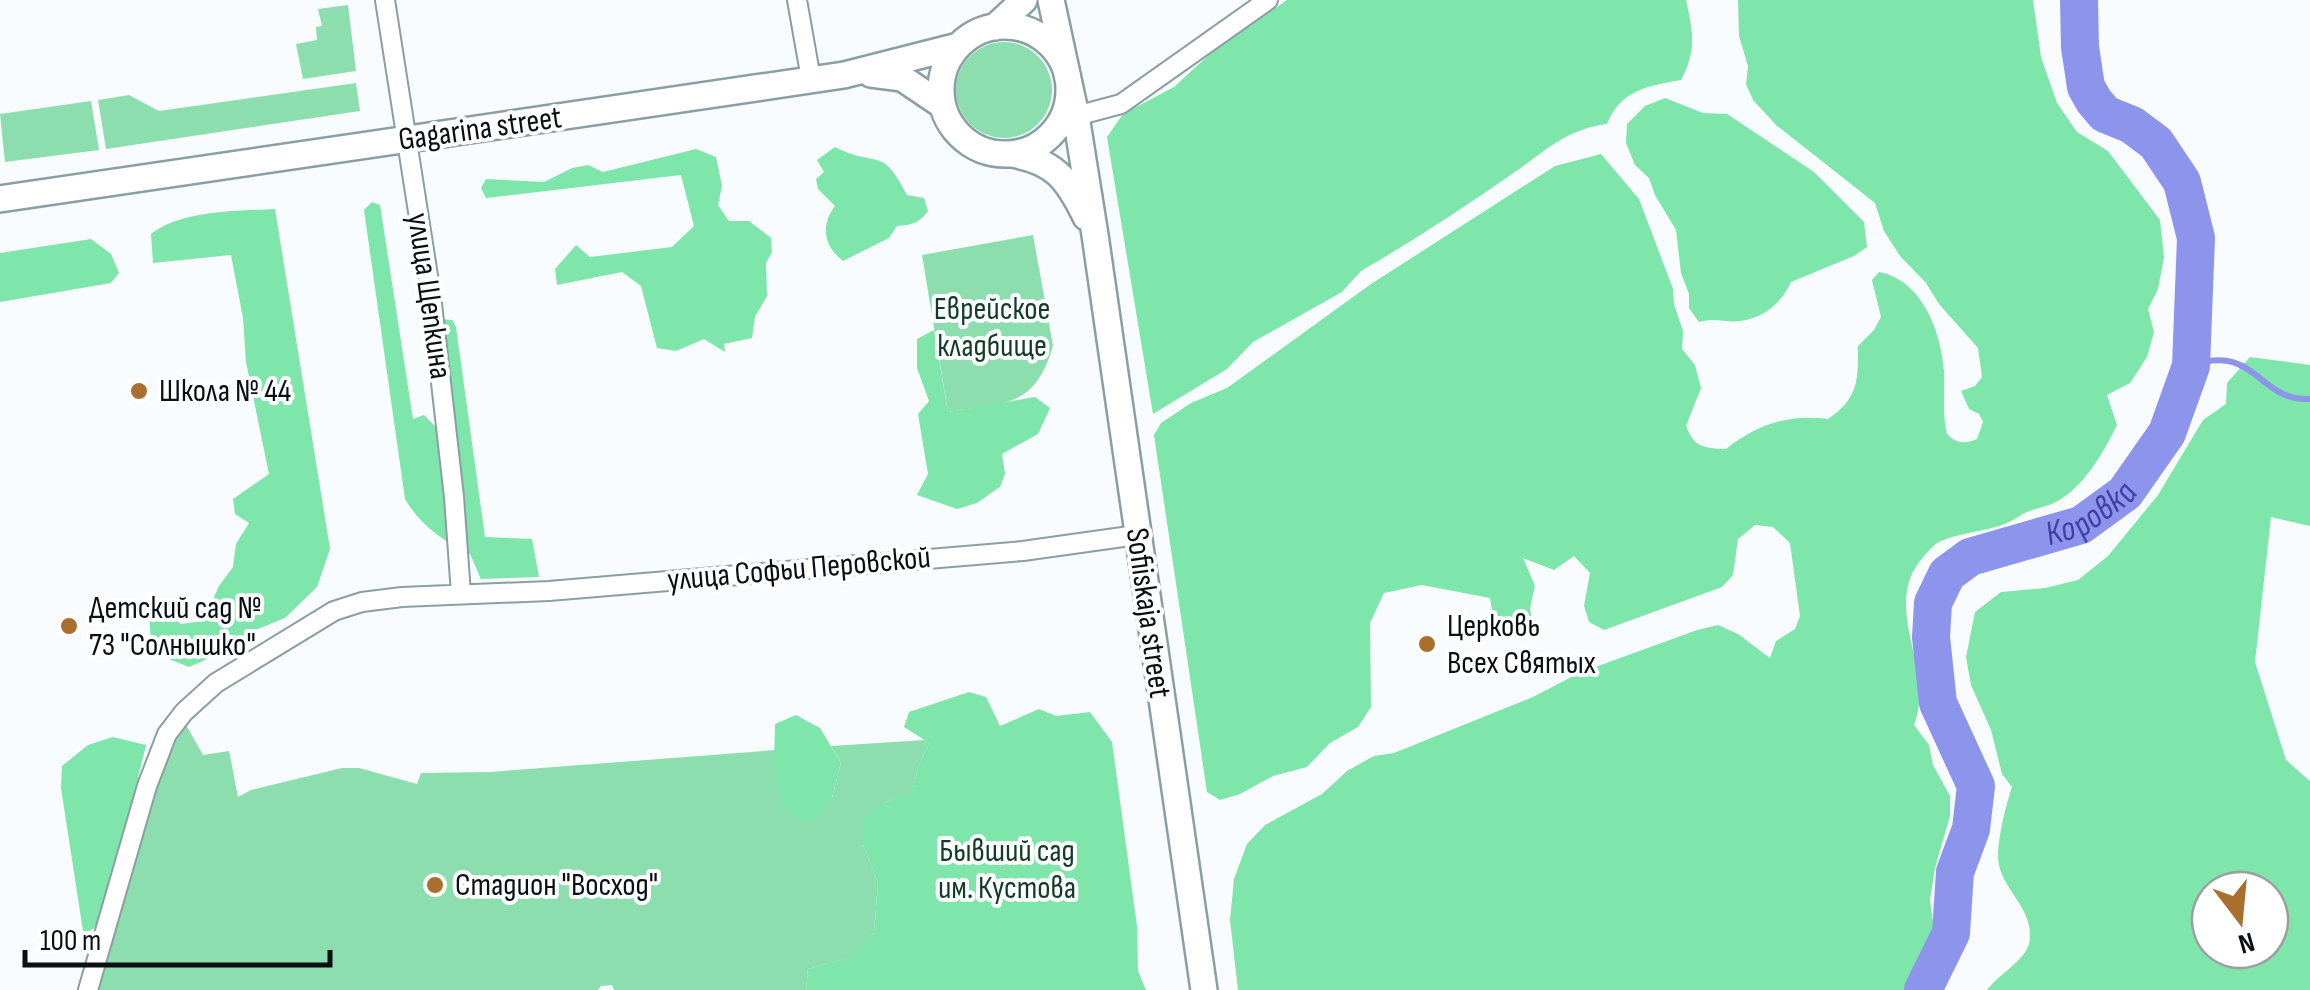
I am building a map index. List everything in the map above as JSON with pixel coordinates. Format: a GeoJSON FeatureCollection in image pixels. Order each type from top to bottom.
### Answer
{"type":"FeatureCollection","features":[{"type":"Feature","properties":{"kind":"main road"},"geometry":{"type":"LineString","coordinates":[[995,27],[1024,0]]}},
{"type":"Feature","properties":{"kind":"main road","name":"Sofiiskaja street"},"geometry":{"type":"LineString","coordinates":[[1051,0],[1076,116],[1095,235],[1204,990]]}},
{"type":"Feature","properties":{"kind":"main road"},"geometry":{"type":"LineString","coordinates":[[995,27],[1018,28],[1039,36],[1056,52],[1066,73],[1068,100],[1058,126],[1037,146],[1010,154],[984,151],[962,138],[946,117],[942,104],[945,67],[958,46],[995,27]]}},
{"type":"Feature","properties":{"kind":"main road","name":"Gagarina street"},"geometry":{"type":"LineString","coordinates":[[0,199],[844,74],[958,46]]}},
{"type":"Feature","properties":{"kind":"main road"},"geometry":{"type":"LineString","coordinates":[[844,74],[902,78],[942,104]]}},
{"type":"Feature","properties":{"kind":"main road","name":"Sofiiskaja street"},"geometry":{"type":"LineString","coordinates":[[1010,154],[1037,158],[1059,173],[1074,192],[1095,235]]}},
{"type":"Feature","properties":{"kind":"street","name":"улица Щепкина"},"geometry":{"type":"LineString","coordinates":[[386,0],[433,313],[461,594]]}},
{"type":"Feature","properties":{"kind":"street"},"geometry":{"type":"LineString","coordinates":[[797,0],[811,79]]}},
{"type":"Feature","properties":{"kind":"street"},"geometry":{"type":"LineString","coordinates":[[1076,116],[1120,104],[1268,0]]}},
{"type":"Feature","properties":{"kind":"street","name":"улица Софьи Перовской"},"geometry":{"type":"LineString","coordinates":[[88,990],[156,758],[167,734],[184,712],[232,672],[334,610],[376,600],[549,590],[1004,552],[1137,535]]}},
{"type":"Feature","properties":{"kind":"green space"},"geometry":{"type":"Polygon","coordinates":[[[1287,0],[1686,0],[1691,50],[1681,80],[1646,88],[1628,97],[1607,124],[1579,131],[1556,143],[1361,271],[1342,292],[1253,342],[1227,369],[1153,414],[1107,137],[1123,114],[1174,87],[1211,53],[1287,0]]]}},
{"type":"Feature","properties":{"kind":"green space"},"geometry":{"type":"Polygon","coordinates":[[[1738,0],[2033,0],[2041,57],[2057,103],[2077,132],[2108,151],[2160,220],[2164,257],[2158,289],[2148,309],[2154,332],[2147,357],[2130,383],[2107,395],[2117,425],[2092,468],[2075,488],[2053,504],[1999,526],[1937,543],[1911,576],[1906,613],[1919,687],[1914,725],[1929,745],[1933,765],[1950,796],[1950,816],[1930,900],[1934,930],[1907,990],[1238,990],[1230,920],[1234,879],[1247,844],[1265,825],[1322,794],[1347,771],[1374,756],[1394,753],[1533,697],[1579,673],[1697,630],[1718,625],[1738,634],[1770,658],[1776,641],[1795,629],[1800,616],[1790,543],[1773,527],[1755,525],[1738,539],[1733,575],[1722,587],[1604,630],[1589,622],[1584,606],[1590,573],[1574,556],[1554,570],[1523,558],[1535,586],[1530,608],[1533,629],[1495,630],[1490,598],[1422,585],[1384,593],[1370,623],[1371,707],[1358,727],[1330,743],[1307,767],[1273,776],[1220,800],[1207,792],[1154,435],[1161,423],[1191,403],[1227,388],[1371,284],[1555,166],[1601,154],[1639,199],[1673,289],[1683,331],[1682,349],[1695,365],[1701,388],[1686,426],[1697,443],[1726,449],[1774,423],[1800,418],[1828,419],[1846,404],[1855,387],[1858,346],[1881,317],[1872,280],[1879,272],[1907,285],[1918,296],[1933,324],[1944,371],[1947,434],[1961,442],[1977,439],[1983,422],[1979,414],[1969,409],[1961,391],[1975,386],[1982,377],[1978,348],[1900,256],[1884,231],[1875,203],[1776,125],[1753,100],[1746,84],[1748,66],[1739,36],[1738,0]]]}},
{"type":"Feature","properties":{"kind":"green space"},"geometry":{"type":"Polygon","coordinates":[[[348,5],[356,71],[303,79],[296,44],[317,40],[316,27],[322,26],[318,9],[348,5]]]}},
{"type":"Feature","properties":{"kind":"green space"},"geometry":{"type":"Polygon","coordinates":[[[1004,42],[1022,46],[1038,56],[1048,72],[1052,90],[1048,108],[1038,124],[1022,134],[1004,138],[986,134],[970,124],[960,108],[956,90],[960,72],[970,56],[986,46],[1004,42]]]}},
{"type":"Feature","properties":{"kind":"green space"},"geometry":{"type":"Polygon","coordinates":[[[356,83],[360,111],[106,149],[98,100],[129,95],[159,111],[356,83]]]}},
{"type":"Feature","properties":{"kind":"green space"},"geometry":{"type":"Polygon","coordinates":[[[1665,98],[1703,113],[1727,114],[1814,172],[1864,222],[1867,247],[1791,282],[1765,313],[1740,321],[1699,322],[1689,308],[1676,230],[1649,178],[1635,165],[1626,143],[1627,124],[1645,106],[1665,98]]]}},
{"type":"Feature","properties":{"kind":"green space"},"geometry":{"type":"Polygon","coordinates":[[[91,101],[99,150],[5,162],[0,114],[91,101]]]}},
{"type":"Feature","properties":{"kind":"green space"},"geometry":{"type":"Polygon","coordinates":[[[835,147],[884,163],[907,195],[924,198],[928,211],[918,221],[897,226],[889,238],[843,261],[826,235],[827,221],[835,206],[818,189],[816,179],[824,172],[817,160],[835,147]]]}},
{"type":"Feature","properties":{"kind":"green space"},"geometry":{"type":"Polygon","coordinates":[[[696,149],[716,157],[722,186],[718,205],[729,221],[749,221],[771,238],[772,252],[766,263],[767,296],[755,317],[752,338],[724,344],[725,352],[704,339],[676,351],[657,348],[641,286],[622,272],[557,285],[555,269],[576,245],[590,257],[672,247],[694,226],[681,175],[486,198],[481,188],[486,179],[544,182],[572,168],[588,165],[603,172],[696,149]]]}},
{"type":"Feature","properties":{"kind":"green space"},"geometry":{"type":"Polygon","coordinates":[[[372,202],[380,205],[413,419],[424,415],[439,430],[440,319],[452,320],[485,537],[532,539],[539,577],[481,579],[470,554],[433,531],[405,499],[364,210],[372,202]]]}},
{"type":"Feature","properties":{"kind":"green space"},"geometry":{"type":"Polygon","coordinates":[[[275,209],[330,549],[317,587],[285,618],[250,632],[189,667],[169,659],[151,645],[149,612],[157,607],[181,624],[203,621],[219,586],[233,567],[236,544],[249,523],[235,514],[233,499],[269,474],[246,362],[243,318],[231,255],[153,263],[151,234],[194,216],[275,209]]]}},
{"type":"Feature","properties":{"kind":"green space","name":"Еврейское кладбище"},"geometry":{"type":"Polygon","coordinates":[[[1033,235],[1053,346],[1045,367],[1036,382],[1014,399],[948,412],[922,255],[1033,235]]]}},
{"type":"Feature","properties":{"kind":"green space"},"geometry":{"type":"Polygon","coordinates":[[[91,239],[111,254],[119,273],[111,283],[0,302],[0,253],[91,239]]]}},
{"type":"Feature","properties":{"kind":"green space"},"geometry":{"type":"Polygon","coordinates":[[[934,330],[948,412],[1035,397],[1050,408],[1038,434],[1002,454],[1005,474],[1000,487],[977,503],[957,509],[917,495],[928,474],[918,414],[929,401],[917,368],[917,339],[934,330]]]}},
{"type":"Feature","properties":{"kind":"green space"},"geometry":{"type":"Polygon","coordinates":[[[2250,357],[2310,365],[2310,526],[2271,517],[2255,662],[2286,760],[2310,781],[2310,990],[1987,990],[2022,956],[2030,932],[1999,865],[2000,837],[2012,787],[2002,774],[1991,730],[1971,685],[1966,657],[1975,612],[2001,592],[2078,580],[2108,556],[2158,495],[2203,420],[2226,404],[2227,383],[2250,357]]]}},
{"type":"Feature","properties":{"kind":"green space","name":"Бывший сад им. Кустова"},"geometry":{"type":"Polygon","coordinates":[[[969,692],[986,697],[1000,726],[1039,709],[1056,716],[1090,712],[1112,742],[1137,926],[1138,971],[1146,990],[806,990],[808,969],[852,957],[874,933],[878,883],[863,845],[862,820],[883,803],[912,792],[929,743],[904,727],[909,712],[969,692]]]}},
{"type":"Feature","properties":{"kind":"green space"},"geometry":{"type":"Polygon","coordinates":[[[796,715],[820,728],[841,763],[832,798],[812,825],[782,809],[774,764],[775,724],[796,715]]]}},
{"type":"Feature","properties":{"kind":"green space","name":"Стадион \"Восход\""},"geometry":{"type":"Polygon","coordinates":[[[185,723],[203,755],[229,751],[238,797],[251,790],[342,768],[359,768],[417,784],[421,773],[490,772],[828,746],[832,798],[841,763],[831,746],[925,740],[929,743],[912,793],[883,803],[863,845],[878,883],[874,933],[853,957],[808,969],[806,990],[614,990],[612,985],[598,990],[99,990],[168,749],[185,723]]]}},
{"type":"Feature","properties":{"kind":"green space"},"geometry":{"type":"Polygon","coordinates":[[[113,737],[146,745],[103,921],[87,933],[83,931],[61,788],[62,766],[88,745],[113,737]]]}},
{"type":"Feature","properties":{"kind":"waterway","name":"Коровка"},"geometry":{"type":"LineString","coordinates":[[1923,990],[1951,933],[1955,872],[1971,829],[1976,786],[1938,703],[1931,637],[1933,603],[1947,574],[1970,557],[2081,525],[2125,493],[2167,433],[2191,366],[2196,238],[2182,182],[2156,143],[2132,125],[2105,114],[2086,87],[2079,0]]}},
{"type":"Feature","properties":{"kind":"waterway"},"geometry":{"type":"LineString","coordinates":[[2191,366],[2230,361],[2279,392],[2310,399]]}},
{"type":"Feature","properties":{"kind":"place","name":"Школа № 44"},"geometry":{"type":"Point","coordinates":[139,391]}},
{"type":"Feature","properties":{"kind":"place","name":"Детский сад № 73 \"Солнышко\""},"geometry":{"type":"Point","coordinates":[69,626]}},
{"type":"Feature","properties":{"kind":"place","name":"Церковь Всех Святых"},"geometry":{"type":"Point","coordinates":[1427,644]}},
{"type":"Feature","properties":{"kind":"place","name":"Стадион \"Восход\""},"geometry":{"type":"Point","coordinates":[435,885]}}]}
